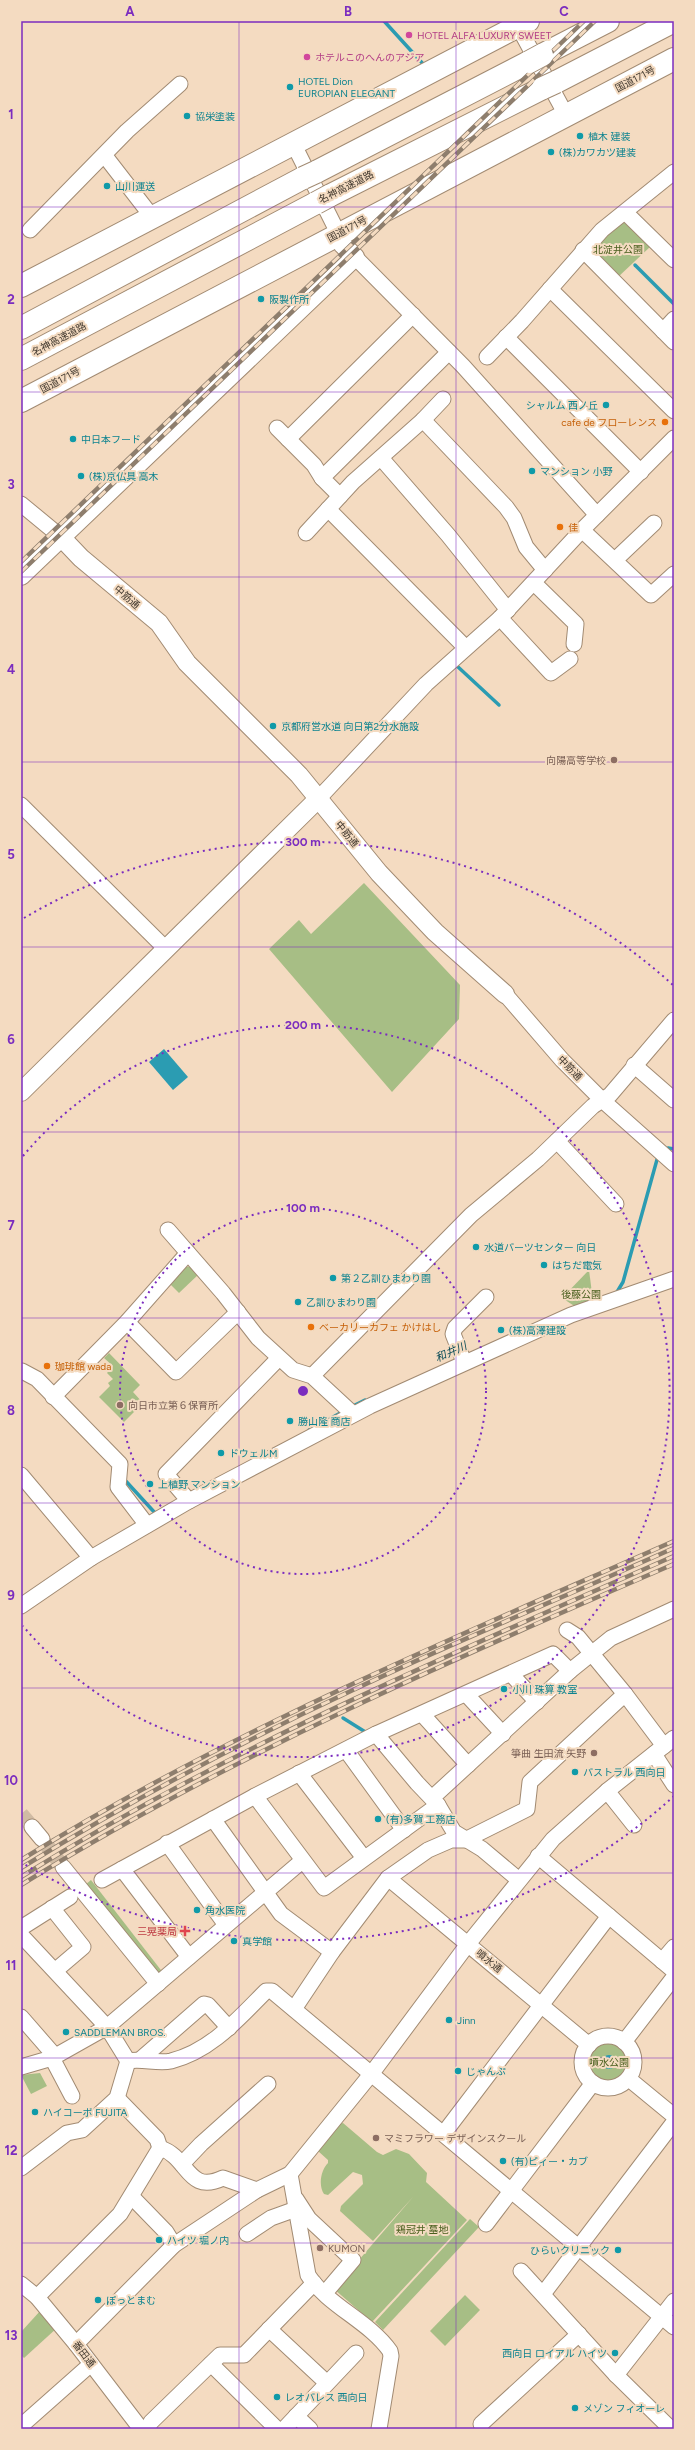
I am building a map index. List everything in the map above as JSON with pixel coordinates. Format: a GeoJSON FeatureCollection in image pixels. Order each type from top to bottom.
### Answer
{"type":"FeatureCollection","features":[{"type":"Feature","properties":{"kind":"highway"},"geometry":{"type":"LineString","coordinates":[[21,328],[309,175],[608,21]]}},
{"type":"Feature","properties":{"kind":"highway","name":"名神高速道路"},"geometry":{"type":"LineString","coordinates":[[21,359],[322,199],[674,21]]}},
{"type":"Feature","properties":{"kind":"highway"},"geometry":{"type":"LineString","coordinates":[[21,286],[294,145],[523,24]]}},
{"type":"Feature","properties":{"kind":"highway","name":"国道171号"},"geometry":{"type":"LineString","coordinates":[[21,401],[674,58]]}},
{"type":"Feature","properties":{"kind":"street"},"geometry":{"type":"LineString","coordinates":[[523,24],[566,115]]}},
{"type":"Feature","properties":{"kind":"street"},"geometry":{"type":"LineString","coordinates":[[30,230],[60,201],[65,192],[105,156],[127,132],[180,84]]}},
{"type":"Feature","properties":{"kind":"street"},"geometry":{"type":"LineString","coordinates":[[294,145],[343,246],[449,352],[597,515]]}},
{"type":"Feature","properties":{"kind":"street"},"geometry":{"type":"LineString","coordinates":[[105,156],[153,218]]}},
{"type":"Feature","properties":{"kind":"street"},"geometry":{"type":"LineString","coordinates":[[487,357],[602,230],[626,213],[674,172]]}},
{"type":"Feature","properties":{"kind":"street"},"geometry":{"type":"LineString","coordinates":[[626,213],[671,251]]}},
{"type":"Feature","properties":{"kind":"street"},"geometry":{"type":"LineString","coordinates":[[583,250],[674,342]]}},
{"type":"Feature","properties":{"kind":"street"},"geometry":{"type":"LineString","coordinates":[[21,576],[355,258]]}},
{"type":"Feature","properties":{"kind":"street"},"geometry":{"type":"LineString","coordinates":[[550,289],[674,411]]}},
{"type":"Feature","properties":{"kind":"street"},"geometry":{"type":"LineString","coordinates":[[288,439],[413,315]]}},
{"type":"Feature","properties":{"kind":"street"},"geometry":{"type":"LineString","coordinates":[[663,331],[674,319]]}},
{"type":"Feature","properties":{"kind":"street"},"geometry":{"type":"LineString","coordinates":[[506,337],[641,472]]}},
{"type":"Feature","properties":{"kind":"street"},"geometry":{"type":"LineString","coordinates":[[322,478],[449,352]]}},
{"type":"Feature","properties":{"kind":"street"},"geometry":{"type":"LineString","coordinates":[[306,533],[340,496],[423,420],[443,399]]}},
{"type":"Feature","properties":{"kind":"street"},"geometry":{"type":"LineString","coordinates":[[423,420],[506,507],[514,518],[526,547],[545,570]]}},
{"type":"Feature","properties":{"kind":"street"},"geometry":{"type":"LineString","coordinates":[[277,428],[314,465],[322,478],[340,496]]}},
{"type":"Feature","properties":{"kind":"street"},"geometry":{"type":"LineString","coordinates":[[22,1088],[92,1024],[165,948],[319,798],[426,684],[465,647],[504,614],[582,530],[674,438]]}},
{"type":"Feature","properties":{"kind":"street"},"geometry":{"type":"LineString","coordinates":[[381,458],[448,535],[504,614],[551,673],[570,659]]}},
{"type":"Feature","properties":{"kind":"street","name":"中筋通"},"geometry":{"type":"LineString","coordinates":[[21,504],[61,537],[81,558],[159,623],[187,663],[299,775],[319,798],[349,838],[430,926],[505,994],[562,1060],[602,1099],[668,1156]]}},
{"type":"Feature","properties":{"kind":"street"},"geometry":{"type":"LineString","coordinates":[[328,509],[465,647]]}},
{"type":"Feature","properties":{"kind":"street"},"geometry":{"type":"LineString","coordinates":[[615,560],[654,523]]}},
{"type":"Feature","properties":{"kind":"street"},"geometry":{"type":"LineString","coordinates":[[582,530],[651,596],[674,574]]}},
{"type":"Feature","properties":{"kind":"street"},"geometry":{"type":"LineString","coordinates":[[534,583],[576,624],[574,644]]}},
{"type":"Feature","properties":{"kind":"street"},"geometry":{"type":"LineString","coordinates":[[21,805],[165,948]]}},
{"type":"Feature","properties":{"kind":"street"},"geometry":{"type":"LineString","coordinates":[[312,1376],[471,1215],[557,1141],[602,1099],[610,1095],[634,1065],[674,1020]]}},
{"type":"Feature","properties":{"kind":"street"},"geometry":{"type":"LineString","coordinates":[[634,1065],[674,1100]]}},
{"type":"Feature","properties":{"kind":"street"},"geometry":{"type":"LineString","coordinates":[[557,1141],[616,1204]]}},
{"type":"Feature","properties":{"kind":"street"},"geometry":{"type":"LineString","coordinates":[[168,1230],[238,1312],[258,1338],[293,1370],[312,1376],[353,1414]]}},
{"type":"Feature","properties":{"kind":"street"},"geometry":{"type":"LineString","coordinates":[[53,1397],[127,1322],[188,1253]]}},
{"type":"Feature","properties":{"kind":"street"},"geometry":{"type":"LineString","coordinates":[[21,1606],[91,1558],[147,1525],[189,1501],[353,1414],[464,1362],[571,1315],[674,1278]]}},
{"type":"Feature","properties":{"kind":"street"},"geometry":{"type":"LineString","coordinates":[[464,1362],[452,1334],[454,1328],[486,1297]]}},
{"type":"Feature","properties":{"kind":"street"},"geometry":{"type":"LineString","coordinates":[[127,1322],[176,1372],[238,1312]]}},
{"type":"Feature","properties":{"kind":"street"},"geometry":{"type":"LineString","coordinates":[[189,1501],[166,1474],[279,1358]]}},
{"type":"Feature","properties":{"kind":"street"},"geometry":{"type":"LineString","coordinates":[[25,1373],[53,1397],[120,1464],[118,1487],[147,1525]]}},
{"type":"Feature","properties":{"kind":"street"},"geometry":{"type":"LineString","coordinates":[[21,1475],[91,1558]]}},
{"type":"Feature","properties":{"kind":"street"},"geometry":{"type":"LineString","coordinates":[[255,1796],[324,1888],[404,1830],[435,1801],[468,1765],[570,1671],[611,1638],[674,1609]]}},
{"type":"Feature","properties":{"kind":"street"},"geometry":{"type":"LineString","coordinates":[[567,1630],[578,1637],[625,1694],[664,1746],[674,1785]]}},
{"type":"Feature","properties":{"kind":"street"},"geometry":{"type":"LineString","coordinates":[[102,1880],[255,1796],[376,1734],[553,1654],[570,1671]]}},
{"type":"Feature","properties":{"kind":"street"},"geometry":{"type":"LineString","coordinates":[[511,1674],[537,1702]]}},
{"type":"Feature","properties":{"kind":"street"},"geometry":{"type":"LineString","coordinates":[[466,1694],[503,1734]]}},
{"type":"Feature","properties":{"kind":"street"},"geometry":{"type":"LineString","coordinates":[[294,2008],[332,1952],[388,1878],[428,1850],[451,1840],[465,1840],[527,1809],[530,1782],[625,1694]]}},
{"type":"Feature","properties":{"kind":"street"},"geometry":{"type":"LineString","coordinates":[[422,1714],[468,1765]]}},
{"type":"Feature","properties":{"kind":"street"},"geometry":{"type":"LineString","coordinates":[[376,1734],[417,1783],[435,1801],[454,1832],[482,1849],[519,1880]]}},
{"type":"Feature","properties":{"kind":"street"},"geometry":{"type":"LineString","coordinates":[[76,2344],[174,2244],[257,2190],[290,2174],[372,2073],[468,1944],[538,1856],[553,1839],[608,1791],[664,1746]]}},
{"type":"Feature","properties":{"kind":"street"},"geometry":{"type":"LineString","coordinates":[[346,1750],[404,1830]]}},
{"type":"Feature","properties":{"kind":"street"},"geometry":{"type":"LineString","coordinates":[[299,1773],[364,1858]]}},
{"type":"Feature","properties":{"kind":"street"},"geometry":{"type":"LineString","coordinates":[[608,1791],[634,1824]]}},
{"type":"Feature","properties":{"kind":"street"},"geometry":{"type":"LineString","coordinates":[[213,1819],[284,1916],[332,1952]]}},
{"type":"Feature","properties":{"kind":"street"},"geometry":{"type":"LineString","coordinates":[[32,1827],[42,1839]]}},
{"type":"Feature","properties":{"kind":"street"},"geometry":{"type":"LineString","coordinates":[[168,1843],[226,1925]]}},
{"type":"Feature","properties":{"kind":"street"},"geometry":{"type":"LineString","coordinates":[[538,1856],[674,1972]]}},
{"type":"Feature","properties":{"kind":"street"},"geometry":{"type":"LineString","coordinates":[[21,2067],[53,2057],[107,2027],[302,1860]]}},
{"type":"Feature","properties":{"kind":"street"},"geometry":{"type":"LineString","coordinates":[[64,1867],[158,1984]]}},
{"type":"Feature","properties":{"kind":"street"},"geometry":{"type":"LineString","coordinates":[[122,1869],[188,1957]]}},
{"type":"Feature","properties":{"kind":"street","name":"噴水通"},"geometry":{"type":"LineString","coordinates":[[388,1878],[589,2045]]}},
{"type":"Feature","properties":{"kind":"street"},"geometry":{"type":"LineString","coordinates":[[21,1928],[70,1897]]}},
{"type":"Feature","properties":{"kind":"street"},"geometry":{"type":"LineString","coordinates":[[52,1908],[82,1947],[56,1970]]}},
{"type":"Feature","properties":{"kind":"street"},"geometry":{"type":"LineString","coordinates":[[444,2133],[609,1916]]}},
{"type":"Feature","properties":{"kind":"street"},"geometry":{"type":"LineString","coordinates":[[21,1935],[56,1970],[107,2027],[134,2060],[169,2061],[184,2056],[211,2042]]}},
{"type":"Feature","properties":{"kind":"street"},"geometry":{"type":"LineString","coordinates":[[662,1961],[674,1947]]}},
{"type":"Feature","properties":{"kind":"street"},"geometry":{"type":"LineString","coordinates":[[624,2042],[674,1977]]}},
{"type":"Feature","properties":{"kind":"street"},"geometry":{"type":"LineString","coordinates":[[194,2060],[211,2042],[229,2028],[266,1991],[272,1991],[444,2133],[674,2327]]}},
{"type":"Feature","properties":{"kind":"street"},"geometry":{"type":"LineString","coordinates":[[21,2168],[67,2133],[82,2130],[117,2098],[134,2060],[204,2004],[208,2005],[229,2028]]}},
{"type":"Feature","properties":{"kind":"street"},"geometry":{"type":"LineString","coordinates":[[21,2017],[53,2057],[72,2096]]}},
{"type":"Feature","properties":{"kind":"street"},"geometry":{"type":"LineString","coordinates":[[602,2037],[617,2038],[624,2042],[629,2047],[634,2059],[632,2073],[629,2079],[615,2088],[600,2087],[592,2083],[586,2077],[583,2064],[584,2052],[589,2045],[602,2037]]}},
{"type":"Feature","properties":{"kind":"street"},"geometry":{"type":"LineString","coordinates":[[629,2079],[674,2116]]}},
{"type":"Feature","properties":{"kind":"street"},"geometry":{"type":"LineString","coordinates":[[486,2224],[592,2083]]}},
{"type":"Feature","properties":{"kind":"street"},"geometry":{"type":"LineString","coordinates":[[182,2164],[201,2144],[268,2084]]}},
{"type":"Feature","properties":{"kind":"street"},"geometry":{"type":"LineString","coordinates":[[37,2297],[99,2238],[120,2214],[132,2197],[160,2148],[157,2139],[117,2098]]}},
{"type":"Feature","properties":{"kind":"street"},"geometry":{"type":"LineString","coordinates":[[543,2294],[674,2122]]}},
{"type":"Feature","properties":{"kind":"street"},"geometry":{"type":"LineString","coordinates":[[160,2148],[166,2150],[182,2164],[194,2179],[203,2184],[223,2178],[257,2190]]}},
{"type":"Feature","properties":{"kind":"street"},"geometry":{"type":"LineString","coordinates":[[290,2174],[292,2194],[296,2209],[305,2265],[314,2283],[367,2328],[390,2351],[391,2356],[379,2429]]}},
{"type":"Feature","properties":{"kind":"street"},"geometry":{"type":"LineString","coordinates":[[292,2194],[309,2219],[354,2260],[325,2293]]}},
{"type":"Feature","properties":{"kind":"street"},"geometry":{"type":"LineString","coordinates":[[132,2197],[166,2232],[174,2244]]}},
{"type":"Feature","properties":{"kind":"street"},"geometry":{"type":"LineString","coordinates":[[247,2234],[271,2218],[296,2209]]}},
{"type":"Feature","properties":{"kind":"street"},"geometry":{"type":"LineString","coordinates":[[521,2271],[616,2375],[671,2429]]}},
{"type":"Feature","properties":{"kind":"street"},"geometry":{"type":"LineString","coordinates":[[147,2429],[151,2422],[220,2355],[244,2355],[314,2283]]}},
{"type":"Feature","properties":{"kind":"street","name":"番田通"},"geometry":{"type":"LineString","coordinates":[[21,2284],[37,2297],[76,2344],[140,2429]]}},
{"type":"Feature","properties":{"kind":"street"},"geometry":{"type":"LineString","coordinates":[[616,2375],[674,2300]]}},
{"type":"Feature","properties":{"kind":"street"},"geometry":{"type":"LineString","coordinates":[[269,2329],[327,2383]]}},
{"type":"Feature","properties":{"kind":"street"},"geometry":{"type":"LineString","coordinates":[[481,2424],[579,2334]]}},
{"type":"Feature","properties":{"kind":"street"},"geometry":{"type":"LineString","coordinates":[[284,2429],[356,2353]]}},
{"type":"Feature","properties":{"kind":"street"},"geometry":{"type":"LineString","coordinates":[[21,2426],[91,2364]]}},
{"type":"Feature","properties":{"kind":"street"},"geometry":{"type":"LineString","coordinates":[[211,2364],[277,2429]]}},
{"type":"Feature","properties":{"kind":"street"},"geometry":{"type":"LineString","coordinates":[[296,2416],[310,2429]]}},
{"type":"Feature","properties":{"kind":"green space","name":"北淀井公園"},"geometry":{"type":"Polygon","coordinates":[[[619,221],[627,222],[651,246],[617,278],[589,249],[619,221]]]}},
{"type":"Feature","properties":{"kind":"green space"},"geometry":{"type":"Polygon","coordinates":[[[364,883],[460,985],[459,1019],[392,1092],[269,949],[299,920],[311,934],[364,883]]]}},
{"type":"Feature","properties":{"kind":"green space"},"geometry":{"type":"Polygon","coordinates":[[[193,1266],[200,1273],[179,1293],[169,1283],[185,1267],[193,1266]]]}},
{"type":"Feature","properties":{"kind":"green space","name":"後藤公園"},"geometry":{"type":"Polygon","coordinates":[[[589,1270],[593,1301],[576,1307],[562,1298],[589,1270]]]}},
{"type":"Feature","properties":{"kind":"green space"},"geometry":{"type":"Polygon","coordinates":[[[109,1353],[140,1385],[133,1392],[143,1403],[124,1422],[99,1397],[110,1386],[108,1383],[113,1379],[107,1373],[113,1366],[104,1358],[109,1353]]]}},
{"type":"Feature","properties":{"kind":"green space"},"geometry":{"type":"Polygon","coordinates":[[[91,1880],[164,1974],[159,1978],[85,1885],[91,1880]]]}},
{"type":"Feature","properties":{"kind":"green space","name":"噴水公園"},"geometry":{"type":"Polygon","coordinates":[[[609,2040],[621,2044],[627,2050],[631,2062],[627,2074],[621,2080],[609,2084],[597,2080],[591,2074],[587,2062],[591,2050],[597,2044],[609,2040]]]}},
{"type":"Feature","properties":{"kind":"green space"},"geometry":{"type":"Polygon","coordinates":[[[40,2073],[47,2086],[31,2094],[21,2075],[40,2073]]]}},
{"type":"Feature","properties":{"kind":"green space","name":"鶏冠井 墓地"},"geometry":{"type":"Polygon","coordinates":[[[343,2123],[377,2152],[383,2155],[396,2149],[409,2154],[427,2173],[426,2182],[467,2220],[372,2322],[334,2289],[413,2197],[373,2241],[340,2211],[341,2206],[363,2184],[362,2175],[353,2172],[328,2195],[324,2194],[321,2186],[321,2178],[328,2160],[318,2151],[339,2124],[343,2123]]]}},
{"type":"Feature","properties":{"kind":"green space"},"geometry":{"type":"Polygon","coordinates":[[[470,2219],[479,2227],[383,2330],[375,2322],[470,2219]]]}},
{"type":"Feature","properties":{"kind":"green space"},"geometry":{"type":"Polygon","coordinates":[[[465,2295],[480,2310],[445,2346],[430,2331],[465,2295]]]}},
{"type":"Feature","properties":{"kind":"green space"},"geometry":{"type":"Polygon","coordinates":[[[41,2310],[58,2327],[24,2358],[21,2355],[21,2332],[41,2310]]]}},
{"type":"Feature","properties":{"kind":"water"},"geometry":{"type":"Polygon","coordinates":[[[164,1049],[188,1077],[173,1090],[149,1062],[164,1049]]]}},
{"type":"Feature","properties":{"kind":"water"},"geometry":{"type":"Polygon","coordinates":[[[606,2055],[612,2055],[616,2059],[616,2065],[612,2069],[606,2069],[602,2065],[602,2059],[606,2055]]]}},
{"type":"Feature","properties":{"kind":"waterway"},"geometry":{"type":"LineString","coordinates":[[384,21],[424,65],[422,66]]}},
{"type":"Feature","properties":{"kind":"waterway"},"geometry":{"type":"LineString","coordinates":[[635,265],[674,304]]}},
{"type":"Feature","properties":{"kind":"waterway"},"geometry":{"type":"LineString","coordinates":[[457,666],[499,705]]}},
{"type":"Feature","properties":{"kind":"waterway","name":"和井川"},"geometry":{"type":"LineString","coordinates":[[665,1151],[668,1148],[674,1149]]}},
{"type":"Feature","properties":{"kind":"waterway","name":"和井川"},"geometry":{"type":"LineString","coordinates":[[617,1292],[623,1282],[658,1156]]}},
{"type":"Feature","properties":{"kind":"waterway","name":"和井川"},"geometry":{"type":"LineString","coordinates":[[351,1407],[365,1400]]}},
{"type":"Feature","properties":{"kind":"waterway","name":"和井川"},"geometry":{"type":"LineString","coordinates":[[309,1430],[344,1411]]}},
{"type":"Feature","properties":{"kind":"waterway"},"geometry":{"type":"LineString","coordinates":[[123,1478],[156,1514]]}},
{"type":"Feature","properties":{"kind":"waterway"},"geometry":{"type":"LineString","coordinates":[[343,1718],[367,1733]]}},
{"type":"Feature","properties":{"kind":"tunnel"},"geometry":{"type":"LineString","coordinates":[[21,1814],[32,1827]]}},
{"type":"Feature","properties":{"kind":"tunnel"},"geometry":{"type":"LineString","coordinates":[[42,1839],[63,1867]]}},
{"type":"Feature","properties":{"kind":"railway"},"geometry":{"type":"LineString","coordinates":[[21,562],[584,21]]}},
{"type":"Feature","properties":{"kind":"railway"},"geometry":{"type":"LineString","coordinates":[[21,572],[595,21]]}},
{"type":"Feature","properties":{"kind":"railway"},"geometry":{"type":"LineString","coordinates":[[21,1860],[99,1813],[260,1728],[424,1651],[674,1541]]}},
{"type":"Feature","properties":{"kind":"railway"},"geometry":{"type":"LineString","coordinates":[[21,1868],[184,1774],[310,1710],[432,1653],[674,1548]]}},
{"type":"Feature","properties":{"kind":"railway"},"geometry":{"type":"LineString","coordinates":[[21,1877],[100,1830],[179,1786],[260,1744],[424,1667],[674,1556]]}},
{"type":"Feature","properties":{"kind":"railway"},"geometry":{"type":"LineString","coordinates":[[21,1885],[99,1838],[260,1752],[424,1674],[674,1564]]}},
{"type":"Feature","properties":{"kind":"place","name":"HOTEL ALFA LUXURY SWEET"},"geometry":{"type":"Point","coordinates":[409,35]}},
{"type":"Feature","properties":{"kind":"place","name":"ホテルこのへんのアジア"},"geometry":{"type":"Point","coordinates":[307,57]}},
{"type":"Feature","properties":{"kind":"place","name":"HOTEL Dion EUROPIAN ELEGANT"},"geometry":{"type":"Point","coordinates":[290,87]}},
{"type":"Feature","properties":{"kind":"place","name":"協栄塗装"},"geometry":{"type":"Point","coordinates":[187,116]}},
{"type":"Feature","properties":{"kind":"place","name":"植木 建装"},"geometry":{"type":"Point","coordinates":[580,136]}},
{"type":"Feature","properties":{"kind":"place","name":"(株)カワカツ建装"},"geometry":{"type":"Point","coordinates":[551,152]}},
{"type":"Feature","properties":{"kind":"place","name":"山川運送"},"geometry":{"type":"Point","coordinates":[107,186]}},
{"type":"Feature","properties":{"kind":"place","name":"阪製作所"},"geometry":{"type":"Point","coordinates":[261,299]}},
{"type":"Feature","properties":{"kind":"place","name":"シャルム 西ノ丘"},"geometry":{"type":"Point","coordinates":[606,405]}},
{"type":"Feature","properties":{"kind":"place","name":"cafe de フローレンス"},"geometry":{"type":"Point","coordinates":[665,422]}},
{"type":"Feature","properties":{"kind":"place","name":"中日本フード"},"geometry":{"type":"Point","coordinates":[73,439]}},
{"type":"Feature","properties":{"kind":"place","name":"マンション 小野"},"geometry":{"type":"Point","coordinates":[532,471]}},
{"type":"Feature","properties":{"kind":"place","name":"(株)京仏具 高木"},"geometry":{"type":"Point","coordinates":[81,476]}},
{"type":"Feature","properties":{"kind":"place","name":"佳"},"geometry":{"type":"Point","coordinates":[560,527]}},
{"type":"Feature","properties":{"kind":"place","name":"京都府営水道 向日第2分水施設"},"geometry":{"type":"Point","coordinates":[273,726]}},
{"type":"Feature","properties":{"kind":"place","name":"向陽高等学校"},"geometry":{"type":"Point","coordinates":[614,760]}},
{"type":"Feature","properties":{"kind":"place","name":"水道パーツセンター 向日"},"geometry":{"type":"Point","coordinates":[476,1247]}},
{"type":"Feature","properties":{"kind":"place","name":"はちだ電気"},"geometry":{"type":"Point","coordinates":[544,1265]}},
{"type":"Feature","properties":{"kind":"place","name":"第２乙訓ひまわり園"},"geometry":{"type":"Point","coordinates":[333,1278]}},
{"type":"Feature","properties":{"kind":"place","name":"乙訓ひまわり園"},"geometry":{"type":"Point","coordinates":[298,1302]}},
{"type":"Feature","properties":{"kind":"place","name":"ベーカリーカフェ かけはし"},"geometry":{"type":"Point","coordinates":[311,1327]}},
{"type":"Feature","properties":{"kind":"place","name":"(株)高澤建設"},"geometry":{"type":"Point","coordinates":[501,1330]}},
{"type":"Feature","properties":{"kind":"place","name":"珈琲館 wada"},"geometry":{"type":"Point","coordinates":[47,1366]}},
{"type":"Feature","properties":{"kind":"place","name":"向日市立第６保育所"},"geometry":{"type":"Point","coordinates":[120,1405]}},
{"type":"Feature","properties":{"kind":"place","name":"勝山隆 商店"},"geometry":{"type":"Point","coordinates":[290,1421]}},
{"type":"Feature","properties":{"kind":"place","name":"ドウェルM"},"geometry":{"type":"Point","coordinates":[221,1453]}},
{"type":"Feature","properties":{"kind":"place","name":"上植野 マンション"},"geometry":{"type":"Point","coordinates":[150,1484]}},
{"type":"Feature","properties":{"kind":"place","name":"小川 珠算 教室"},"geometry":{"type":"Point","coordinates":[504,1689]}},
{"type":"Feature","properties":{"kind":"place","name":"箏曲 生田流 矢野"},"geometry":{"type":"Point","coordinates":[594,1753]}},
{"type":"Feature","properties":{"kind":"place","name":"パストラル 西向日"},"geometry":{"type":"Point","coordinates":[575,1772]}},
{"type":"Feature","properties":{"kind":"place","name":"(有)多賀 工務店"},"geometry":{"type":"Point","coordinates":[378,1819]}},
{"type":"Feature","properties":{"kind":"place","name":"角水医院"},"geometry":{"type":"Point","coordinates":[197,1910]}},
{"type":"Feature","properties":{"kind":"place","name":"三晃薬局"},"geometry":{"type":"Point","coordinates":[185,1931]}},
{"type":"Feature","properties":{"kind":"place","name":"真学館"},"geometry":{"type":"Point","coordinates":[234,1941]}},
{"type":"Feature","properties":{"kind":"place","name":"Jinn"},"geometry":{"type":"Point","coordinates":[449,2020]}},
{"type":"Feature","properties":{"kind":"place","name":"SADDLEMAN BROS."},"geometry":{"type":"Point","coordinates":[66,2032]}},
{"type":"Feature","properties":{"kind":"place","name":"じゃんぷ"},"geometry":{"type":"Point","coordinates":[458,2071]}},
{"type":"Feature","properties":{"kind":"place","name":"ハイコーポ FUJITA"},"geometry":{"type":"Point","coordinates":[35,2112]}},
{"type":"Feature","properties":{"kind":"place","name":"マミフラワー デザインスクール"},"geometry":{"type":"Point","coordinates":[376,2138]}},
{"type":"Feature","properties":{"kind":"place","name":"(有)ピィー・カブ"},"geometry":{"type":"Point","coordinates":[503,2161]}},
{"type":"Feature","properties":{"kind":"place","name":"ハイツ 堀ノ内"},"geometry":{"type":"Point","coordinates":[159,2240]}},
{"type":"Feature","properties":{"kind":"place","name":"KUMON"},"geometry":{"type":"Point","coordinates":[320,2248]}},
{"type":"Feature","properties":{"kind":"place","name":"ひらいクリニック"},"geometry":{"type":"Point","coordinates":[618,2250]}},
{"type":"Feature","properties":{"kind":"place","name":"ぽっとまむ"},"geometry":{"type":"Point","coordinates":[98,2300]}},
{"type":"Feature","properties":{"kind":"place","name":"西向日 ロイアル ハイツ"},"geometry":{"type":"Point","coordinates":[615,2353]}},
{"type":"Feature","properties":{"kind":"place","name":"レオパレス 西向日"},"geometry":{"type":"Point","coordinates":[277,2397]}},
{"type":"Feature","properties":{"kind":"place","name":"メゾン フィオーレ"},"geometry":{"type":"Point","coordinates":[575,2408]}}]}
